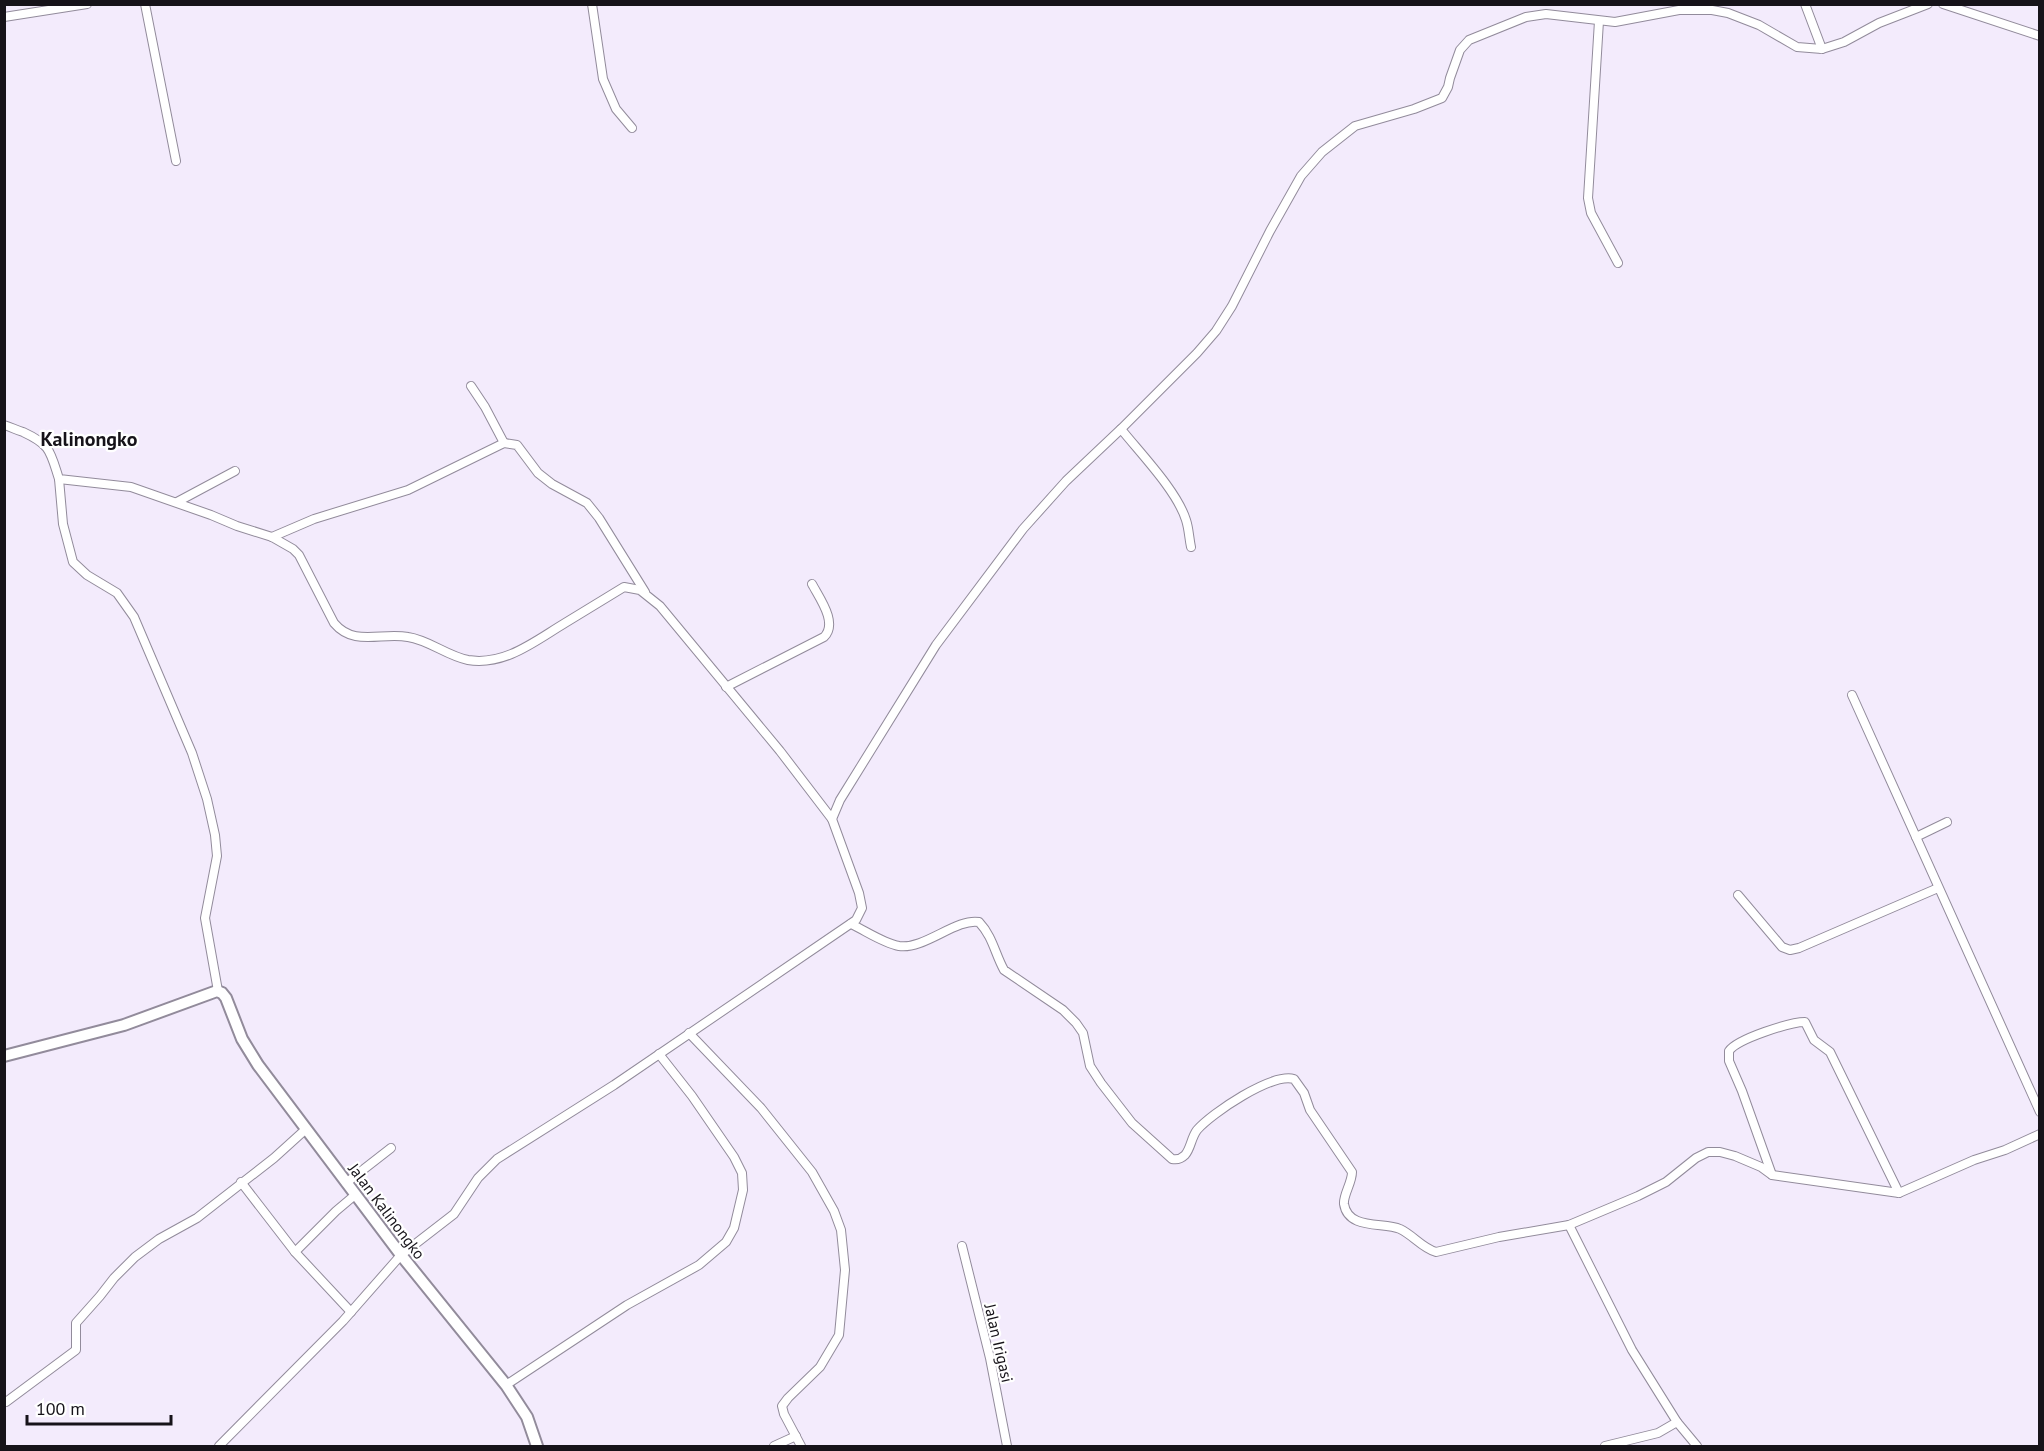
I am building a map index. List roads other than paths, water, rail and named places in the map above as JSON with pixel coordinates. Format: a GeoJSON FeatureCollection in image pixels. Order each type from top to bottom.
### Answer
{"type":"FeatureCollection","features":[{"type":"Feature","properties":{"kind":"street"},"geometry":{"type":"LineString","coordinates":[[4,17],[87,4]]}},
{"type":"Feature","properties":{"kind":"street"},"geometry":{"type":"LineString","coordinates":[[145,4],[176,161]]}},
{"type":"Feature","properties":{"kind":"street"},"geometry":{"type":"LineString","coordinates":[[592,4],[603,79],[616,109],[632,128]]}},
{"type":"Feature","properties":{"kind":"street"},"geometry":{"type":"LineString","coordinates":[[1805,4],[1822,49]]}},
{"type":"Feature","properties":{"kind":"street"},"geometry":{"type":"LineString","coordinates":[[832,819],[840,800],[957,615],[1045,504],[1197,353],[1216,331],[1232,306],[1301,176],[1335,140],[1355,126],[1414,109],[1442,98],[1460,50],[1470,39],[1526,17],[1546,14],[1614,22],[1679,10],[1712,10],[1728,13],[1759,25],[1797,47],[1822,49],[1844,42],[1879,23],[1928,4]]}},
{"type":"Feature","properties":{"kind":"street"},"geometry":{"type":"LineString","coordinates":[[1942,4],[2040,36]]}},
{"type":"Feature","properties":{"kind":"street"},"geometry":{"type":"LineString","coordinates":[[1599,21],[1588,198],[1591,213],[1618,263]]}},
{"type":"Feature","properties":{"kind":"street"},"geometry":{"type":"LineString","coordinates":[[471,386],[485,406],[504,443]]}},
{"type":"Feature","properties":{"kind":"street"},"geometry":{"type":"LineString","coordinates":[[4,425],[36,437],[44,443],[59,479],[63,524],[73,562],[87,575],[117,593],[134,617],[192,753],[207,799],[215,835],[217,856],[205,918],[218,991],[124,1025],[4,1056]]}},
{"type":"Feature","properties":{"kind":"street"},"geometry":{"type":"LineString","coordinates":[[1121,429],[1182,509],[1191,548]]}},
{"type":"Feature","properties":{"kind":"street"},"geometry":{"type":"LineString","coordinates":[[219,1446],[351,1312],[401,1255],[450,1218],[459,1208],[469,1189],[496,1159],[614,1085],[851,924],[861,913],[862,908],[857,886],[832,819],[780,751],[660,606],[646,593],[593,510],[587,503],[552,484],[538,473],[517,445],[504,443],[408,490],[314,519],[272,537]]}},
{"type":"Feature","properties":{"kind":"street"},"geometry":{"type":"LineString","coordinates":[[177,502],[235,471]]}},
{"type":"Feature","properties":{"kind":"street"},"geometry":{"type":"LineString","coordinates":[[59,479],[131,487],[272,537],[293,549],[298,555],[330,618],[345,633],[358,638],[406,636],[467,660],[493,660],[524,649],[624,587],[646,593]]}},
{"type":"Feature","properties":{"kind":"street"},"geometry":{"type":"LineString","coordinates":[[726,687],[824,637],[829,632],[827,613],[812,584]]}},
{"type":"Feature","properties":{"kind":"street"},"geometry":{"type":"LineString","coordinates":[[1852,695],[2040,1113]]}},
{"type":"Feature","properties":{"kind":"street"},"geometry":{"type":"LineString","coordinates":[[1916,837],[1947,822]]}},
{"type":"Feature","properties":{"kind":"street"},"geometry":{"type":"LineString","coordinates":[[1738,895],[1782,947],[1790,950],[1938,888]]}},
{"type":"Feature","properties":{"kind":"street"},"geometry":{"type":"LineString","coordinates":[[851,924],[900,946],[930,939],[968,921],[979,922],[991,936],[1004,970],[1063,1010],[1076,1023],[1083,1033],[1090,1066],[1101,1083],[1132,1123],[1172,1160],[1185,1155],[1198,1130],[1218,1111],[1253,1091],[1278,1080],[1292,1078],[1298,1083],[1311,1110],[1352,1172],[1352,1181],[1344,1204],[1348,1212],[1367,1225],[1400,1229],[1429,1250],[1436,1252],[1499,1237],[1569,1225],[1666,1182],[1696,1158],[1708,1152],[1735,1155],[1761,1167],[1772,1175],[1899,1193],[2040,1134]]}},
{"type":"Feature","properties":{"kind":"street","name":"Jalan Kalinongko"},"geometry":{"type":"LineString","coordinates":[[218,991],[226,998],[242,1039],[258,1065],[401,1255],[506,1385],[527,1417],[537,1446]]}},
{"type":"Feature","properties":{"kind":"street"},"geometry":{"type":"LineString","coordinates":[[1772,1175],[1729,1061],[1729,1051],[1740,1041],[1793,1023],[1805,1022],[1814,1040],[1830,1052],[1899,1193]]}},
{"type":"Feature","properties":{"kind":"street"},"geometry":{"type":"LineString","coordinates":[[689,1033],[761,1108],[812,1172],[834,1211],[841,1230],[845,1270],[839,1335],[820,1367],[783,1404],[784,1414],[801,1446]]}},
{"type":"Feature","properties":{"kind":"street"},"geometry":{"type":"LineString","coordinates":[[506,1385],[627,1305],[699,1264],[726,1242],[734,1228],[743,1190],[742,1173],[734,1157],[698,1105],[659,1054]]}},
{"type":"Feature","properties":{"kind":"street"},"geometry":{"type":"LineString","coordinates":[[6,1402],[76,1350],[76,1323],[128,1263],[154,1242],[197,1218],[274,1158],[306,1129]]}},
{"type":"Feature","properties":{"kind":"street"},"geometry":{"type":"LineString","coordinates":[[346,1183],[390,1148]]}},
{"type":"Feature","properties":{"kind":"street"},"geometry":{"type":"LineString","coordinates":[[241,1182],[295,1252],[351,1312]]}},
{"type":"Feature","properties":{"kind":"street"},"geometry":{"type":"LineString","coordinates":[[295,1252],[355,1195]]}},
{"type":"Feature","properties":{"kind":"street"},"geometry":{"type":"LineString","coordinates":[[1569,1225],[1632,1350],[1677,1422],[1697,1446]]}},
{"type":"Feature","properties":{"kind":"street","name":"Jalan Irigasi"},"geometry":{"type":"LineString","coordinates":[[962,1246],[990,1358],[1007,1446]]}},
{"type":"Feature","properties":{"kind":"street"},"geometry":{"type":"LineString","coordinates":[[1605,1446],[1658,1434],[1677,1422]]}},
{"type":"Feature","properties":{"kind":"street"},"geometry":{"type":"LineString","coordinates":[[774,1446],[796,1436]]}},
{"type":"Feature","properties":{"kind":"district","name":"Kalinongko"},"geometry":{"type":"Point","coordinates":[89,439]}}]}
